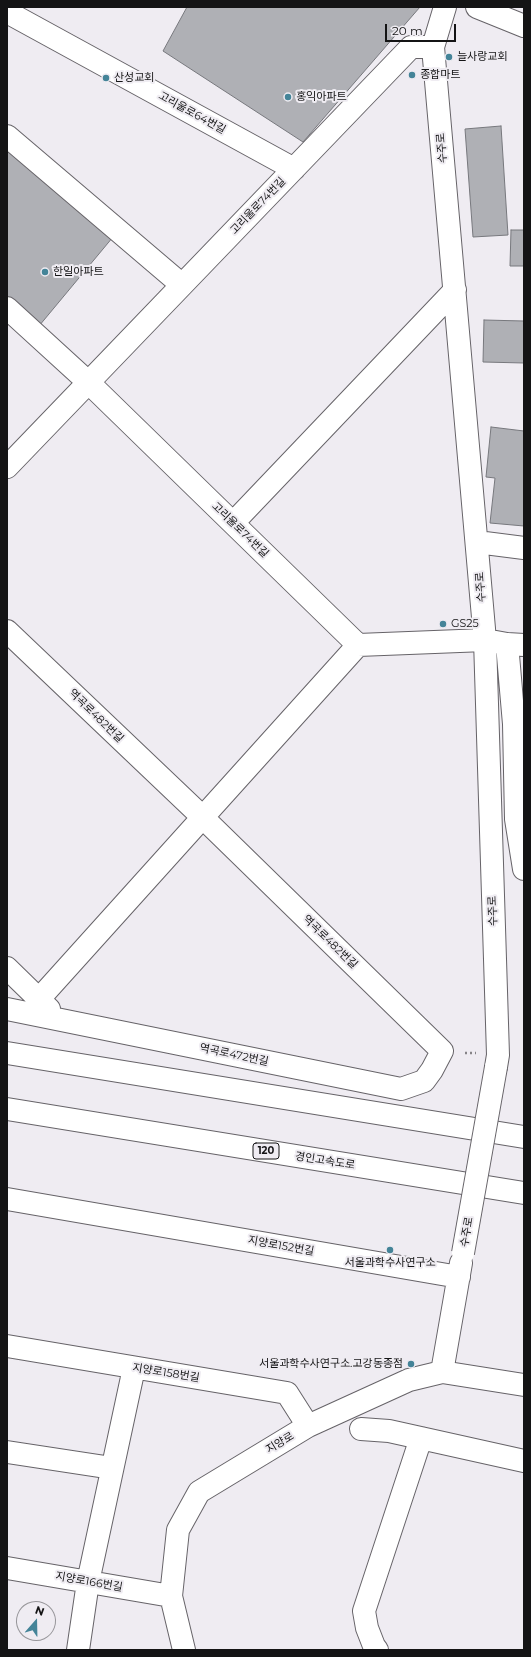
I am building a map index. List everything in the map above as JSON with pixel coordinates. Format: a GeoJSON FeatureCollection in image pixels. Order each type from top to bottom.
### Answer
{"type":"FeatureCollection","features":[{"type":"Feature","properties":{"kind":"main road","name":"수주로"},"geometry":{"type":"LineString","coordinates":[[445,7],[433,47],[485,640],[497,1061],[459,1277]]}},
{"type":"Feature","properties":{"kind":"main road"},"geometry":{"type":"LineString","coordinates":[[477,7],[524,26]]}},
{"type":"Feature","properties":{"kind":"main road","name":"고리울로64번길"},"geometry":{"type":"LineString","coordinates":[[7,12],[294,169]]}},
{"type":"Feature","properties":{"kind":"main road","name":"고리울로74번길"},"geometry":{"type":"LineString","coordinates":[[7,467],[411,47],[433,47]]}},
{"type":"Feature","properties":{"kind":"main road"},"geometry":{"type":"LineString","coordinates":[[7,136],[182,285]]}},
{"type":"Feature","properties":{"kind":"main road"},"geometry":{"type":"LineString","coordinates":[[233,523],[455,290]]}},
{"type":"Feature","properties":{"kind":"main road"},"geometry":{"type":"LineString","coordinates":[[7,308],[88,382]]}},
{"type":"Feature","properties":{"kind":"main road","name":"고리울로74번길"},"geometry":{"type":"LineString","coordinates":[[88,382],[358,645]]}},
{"type":"Feature","properties":{"kind":"main road"},"geometry":{"type":"LineString","coordinates":[[477,542],[524,548]]}},
{"type":"Feature","properties":{"kind":"main road","name":"역곡로482번길"},"geometry":{"type":"LineString","coordinates":[[7,631],[442,1051]]}},
{"type":"Feature","properties":{"kind":"main road"},"geometry":{"type":"LineString","coordinates":[[39,999],[358,645],[485,640],[516,645],[519,724],[516,819],[524,869]]}},
{"type":"Feature","properties":{"kind":"main road"},"geometry":{"type":"LineString","coordinates":[[7,968],[60,1019]]}},
{"type":"Feature","properties":{"kind":"main road"},"geometry":{"type":"LineString","coordinates":[[7,1009],[60,1019]]}},
{"type":"Feature","properties":{"kind":"main road","name":"역곡로472번길"},"geometry":{"type":"LineString","coordinates":[[60,1019],[401,1089],[424,1080],[432,1070],[442,1051]]}},
{"type":"Feature","properties":{"kind":"main road"},"geometry":{"type":"LineString","coordinates":[[7,1053],[524,1137]]}},
{"type":"Feature","properties":{"kind":"main road","name":"경인고속도로"},"geometry":{"type":"LineString","coordinates":[[7,1110],[524,1193]]}},
{"type":"Feature","properties":{"kind":"main road","name":"지양로152번길"},"geometry":{"type":"LineString","coordinates":[[7,1199],[459,1277]]}},
{"type":"Feature","properties":{"kind":"main road"},"geometry":{"type":"LineString","coordinates":[[442,1372],[459,1277]]}},
{"type":"Feature","properties":{"kind":"main road","name":"지양로158번길"},"geometry":{"type":"LineString","coordinates":[[7,1346],[287,1393],[308,1426]]}},
{"type":"Feature","properties":{"kind":"main road"},"geometry":{"type":"LineString","coordinates":[[78,1650],[88,1582],[134,1368]]}},
{"type":"Feature","properties":{"kind":"main road","name":"지양로"},"geometry":{"type":"LineString","coordinates":[[184,1650],[170,1596],[178,1530],[199,1492],[308,1426],[409,1380],[442,1372],[524,1385]]}},
{"type":"Feature","properties":{"kind":"main road"},"geometry":{"type":"LineString","coordinates":[[361,1429],[388,1431],[524,1462]]}},
{"type":"Feature","properties":{"kind":"main road"},"geometry":{"type":"LineString","coordinates":[[377,1650],[367,1628],[364,1611],[421,1438]]}},
{"type":"Feature","properties":{"kind":"main road"},"geometry":{"type":"LineString","coordinates":[[7,1452],[112,1468]]}},
{"type":"Feature","properties":{"kind":"main road","name":"지양로166번길"},"geometry":{"type":"LineString","coordinates":[[7,1568],[170,1596]]}},
{"type":"Feature","properties":{"kind":"path"},"geometry":{"type":"LineString","coordinates":[[442,1051],[497,1061]]}},
{"type":"Feature","properties":{"kind":"building","name":"홍익아파트"},"geometry":{"type":"Polygon","coordinates":[[[187,7],[420,7],[303,142],[163,51],[187,7]]]}},
{"type":"Feature","properties":{"kind":"building"},"geometry":{"type":"Polygon","coordinates":[[[501,126],[508,235],[473,237],[465,129],[501,126]]]}},
{"type":"Feature","properties":{"kind":"building","name":"한일아파트"},"geometry":{"type":"Polygon","coordinates":[[[7,148],[113,237],[34,332],[7,308],[7,148]]]}},
{"type":"Feature","properties":{"kind":"building"},"geometry":{"type":"Polygon","coordinates":[[[511,230],[524,230],[524,266],[510,266],[511,230]]]}},
{"type":"Feature","properties":{"kind":"building"},"geometry":{"type":"Polygon","coordinates":[[[484,320],[524,321],[524,363],[483,362],[484,320]]]}},
{"type":"Feature","properties":{"kind":"building"},"geometry":{"type":"Polygon","coordinates":[[[491,427],[524,431],[524,526],[490,523],[495,478],[486,477],[491,427]]]}},
{"type":"Feature","properties":{"kind":"place","name":"늘사랑교회"},"geometry":{"type":"Point","coordinates":[449,57]}},
{"type":"Feature","properties":{"kind":"place","name":"종합마트"},"geometry":{"type":"Point","coordinates":[412,75]}},
{"type":"Feature","properties":{"kind":"place","name":"산성교회"},"geometry":{"type":"Point","coordinates":[106,78]}},
{"type":"Feature","properties":{"kind":"place","name":"홍익아파트"},"geometry":{"type":"Point","coordinates":[288,97]}},
{"type":"Feature","properties":{"kind":"place","name":"한일아파트"},"geometry":{"type":"Point","coordinates":[45,272]}},
{"type":"Feature","properties":{"kind":"place","name":"GS25"},"geometry":{"type":"Point","coordinates":[443,624]}},
{"type":"Feature","properties":{"kind":"place","name":"서울과학수사연구소"},"geometry":{"type":"Point","coordinates":[390,1250]}},
{"type":"Feature","properties":{"kind":"place","name":"서울과학수사연구소.고강동종점"},"geometry":{"type":"Point","coordinates":[411,1364]}}]}
